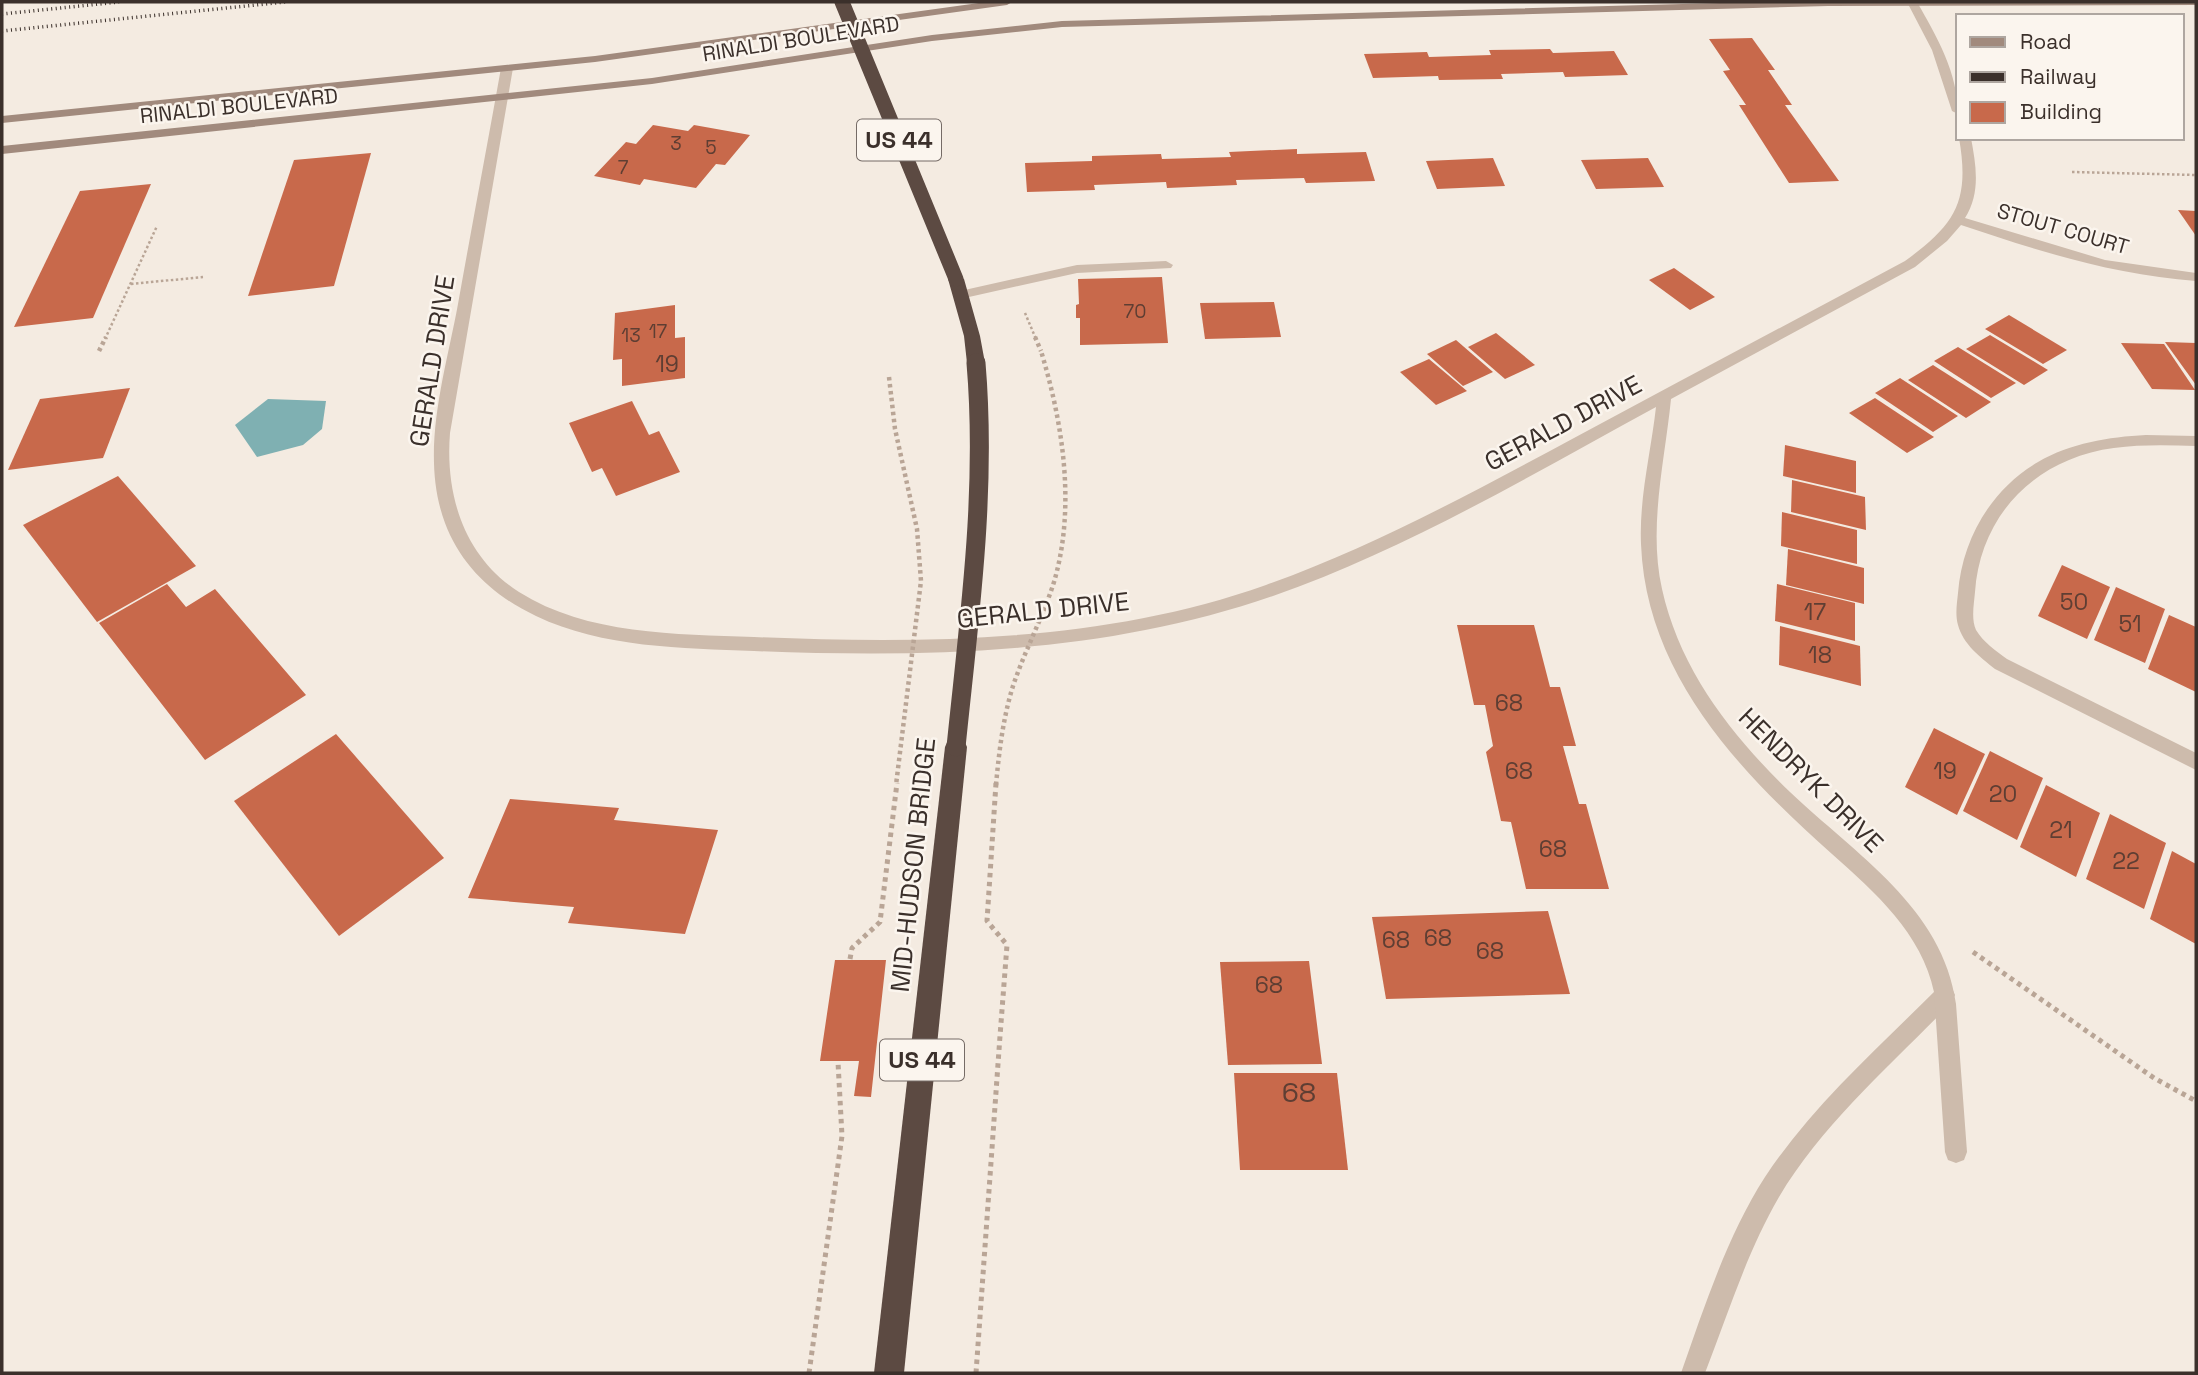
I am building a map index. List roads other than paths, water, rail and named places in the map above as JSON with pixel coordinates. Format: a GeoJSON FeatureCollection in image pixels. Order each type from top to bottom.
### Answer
{"type":"FeatureCollection","features":[{"type":"Feature","properties":{"kind":"highway","name":"US 44"},"geometry":{"type":"LineString","coordinates":[[842,2],[958,287]]}},
{"type":"Feature","properties":{"kind":"highway","name":"MID-HUDSON BRIDGE"},"geometry":{"type":"LineString","coordinates":[[889,1373],[979,511],[982,435],[976,363],[958,287]]}},
{"type":"Feature","properties":{"kind":"street","name":"RINALDI BOULEVARD"},"geometry":{"type":"LineString","coordinates":[[2,120],[650,52],[1007,2]]}},
{"type":"Feature","properties":{"kind":"street"},"geometry":{"type":"LineString","coordinates":[[1912,2],[1927,25],[1938,50],[1956,105]]}},
{"type":"Feature","properties":{"kind":"street","name":"RINALDI BOULEVARD"},"geometry":{"type":"LineString","coordinates":[[2,150],[502,98],[711,73],[944,36],[1062,24],[1912,2],[2196,2]]}},
{"type":"Feature","properties":{"kind":"street","name":"GERALD DRIVE"},"geometry":{"type":"LineString","coordinates":[[507,68],[447,410],[440,460],[446,502],[462,543],[491,580],[530,607],[578,624],[631,635],[693,642],[936,646],[1009,641],[1128,627],[1219,606],[1308,576],[1447,513],[1910,264],[1940,243],[1960,220],[1970,192],[1971,164],[1965,140]]}},
{"type":"Feature","properties":{"kind":"street","name":"STOUT COURT"},"geometry":{"type":"LineString","coordinates":[[1960,220],[2088,261],[2131,270],[2196,277]]}},
{"type":"Feature","properties":{"kind":"street"},"geometry":{"type":"LineString","coordinates":[[958,287],[1077,269],[1166,265]]}},
{"type":"Feature","properties":{"kind":"street","name":"HENDRYK DRIVE"},"geometry":{"type":"LineString","coordinates":[[1664,396],[1649,542],[1653,594],[1670,648],[1699,702],[1744,758],[1892,897],[1918,930],[1935,960],[1945,995],[1956,1152]]}},
{"type":"Feature","properties":{"kind":"street"},"geometry":{"type":"LineString","coordinates":[[2196,441],[2162,440],[2106,444],[2064,456],[2030,473],[1997,505],[1990,516],[1976,540],[1966,580],[1966,625],[1979,647],[2001,664],[2196,762]]}},
{"type":"Feature","properties":{"kind":"street"},"geometry":{"type":"LineString","coordinates":[[1693,1373],[1747,1237],[1773,1187],[1809,1137],[1945,995]]}},
{"type":"Feature","properties":{"kind":"water"},"geometry":{"type":"Polygon","coordinates":[[[268,399],[326,401],[322,429],[303,445],[257,457],[235,425],[268,399]]]}},
{"type":"Feature","properties":{"kind":"railway"},"geometry":{"type":"LineString","coordinates":[[2,14],[119,2]]}},
{"type":"Feature","properties":{"kind":"railway"},"geometry":{"type":"LineString","coordinates":[[2,31],[285,2]]}}]}
